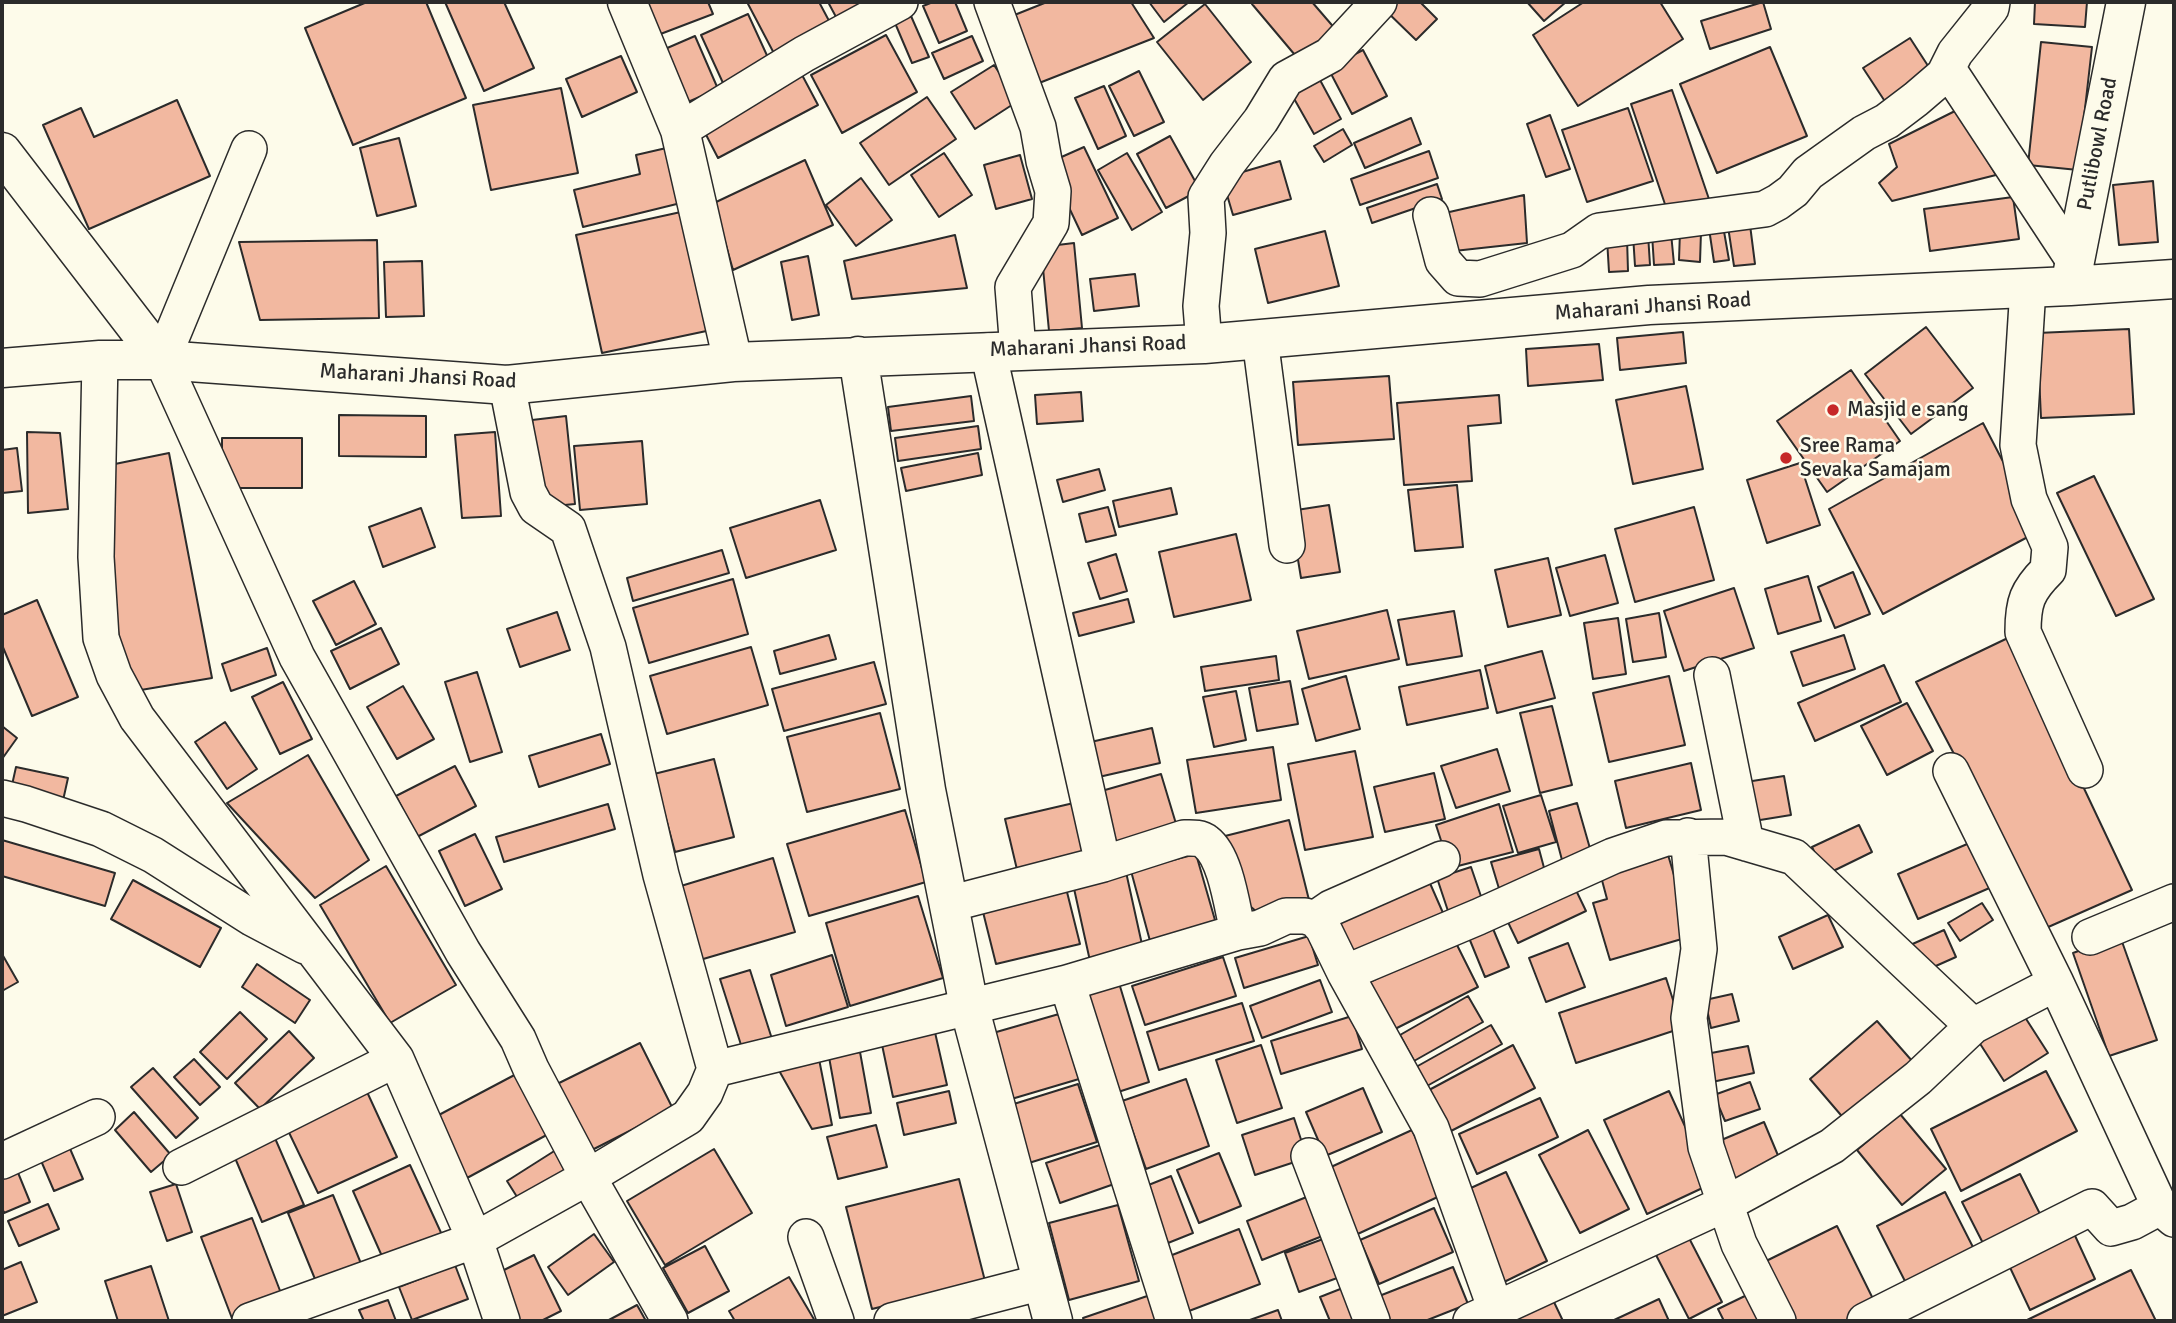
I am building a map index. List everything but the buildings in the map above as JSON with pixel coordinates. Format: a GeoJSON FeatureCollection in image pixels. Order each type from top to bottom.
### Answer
{"type":"FeatureCollection","features":[{"type":"Feature","properties":{"kind":"street"},"geometry":{"type":"LineString","coordinates":[[626,2],[680,130],[733,362]]}},
{"type":"Feature","properties":{"kind":"street"},"geometry":{"type":"LineString","coordinates":[[680,130],[804,54],[900,2]]}},
{"type":"Feature","properties":{"kind":"street"},"geometry":{"type":"LineString","coordinates":[[992,2],[1038,127],[1053,191],[1051,223],[1013,287],[1003,350],[1103,864]]}},
{"type":"Feature","properties":{"kind":"street"},"geometry":{"type":"LineString","coordinates":[[1204,344],[1201,306],[1208,233],[1206,197],[1261,120],[1286,79],[1331,55],[1379,2]]}},
{"type":"Feature","properties":{"kind":"street"},"geometry":{"type":"LineString","coordinates":[[1430,215],[1443,261],[1458,278],[1480,279],[1573,250],[1599,230],[1765,209],[1793,191],[1808,173],[1916,99],[1944,75],[1955,53],[1991,8],[1992,2]]}},
{"type":"Feature","properties":{"kind":"street","name":"Putlibowl Road"},"geometry":{"type":"LineString","coordinates":[[2073,274],[2126,2]]}},
{"type":"Feature","properties":{"kind":"street"},"geometry":{"type":"LineString","coordinates":[[1948,69],[2073,274]]}},
{"type":"Feature","properties":{"kind":"street"},"geometry":{"type":"LineString","coordinates":[[162,360],[249,149]]}},
{"type":"Feature","properties":{"kind":"street"},"geometry":{"type":"LineString","coordinates":[[2,152],[162,360],[297,657],[463,952],[517,1039],[588,1177],[670,1321]]}},
{"type":"Feature","properties":{"kind":"street","name":"Maharani Jhansi Road"},"geometry":{"type":"LineString","coordinates":[[2,368],[100,360],[162,360],[507,385],[733,362],[1204,344],[1649,305],[2028,288],[2073,274],[2174,279]]}},
{"type":"Feature","properties":{"kind":"street"},"geometry":{"type":"LineString","coordinates":[[2028,288],[2018,445],[2029,499],[2050,547],[2048,570],[2032,586],[2023,610],[2023,632],[2085,770]]}},
{"type":"Feature","properties":{"kind":"street"},"geometry":{"type":"LineString","coordinates":[[1260,339],[1287,545]]}},
{"type":"Feature","properties":{"kind":"street"},"geometry":{"type":"LineString","coordinates":[[858,356],[926,790],[969,1006],[1054,1321]]}},
{"type":"Feature","properties":{"kind":"street"},"geometry":{"type":"LineString","coordinates":[[100,360],[96,557],[101,638],[114,675],[136,718],[396,1059],[475,1240],[502,1321]]}},
{"type":"Feature","properties":{"kind":"street"},"geometry":{"type":"LineString","coordinates":[[250,1321],[475,1240],[688,1117],[705,1093],[715,1069],[661,875],[608,647],[568,529],[536,507],[528,492],[507,385]]}},
{"type":"Feature","properties":{"kind":"street"},"geometry":{"type":"LineString","coordinates":[[1712,675],[1745,843]]}},
{"type":"Feature","properties":{"kind":"street"},"geometry":{"type":"LineString","coordinates":[[1865,1321],[2092,1207],[2111,1228],[2167,1213],[1951,771]]}},
{"type":"Feature","properties":{"kind":"street"},"geometry":{"type":"LineString","coordinates":[[2,798],[111,834],[153,855],[252,918],[314,951]]}},
{"type":"Feature","properties":{"kind":"street"},"geometry":{"type":"LineString","coordinates":[[1688,836],[1699,949],[1689,1018],[1706,1147],[1740,1244],[1778,1321]]}},
{"type":"Feature","properties":{"kind":"street"},"geometry":{"type":"LineString","coordinates":[[1345,972],[1478,917],[1613,856],[1666,838],[1726,837],[1794,857],[1973,1026]]}},
{"type":"Feature","properties":{"kind":"street"},"geometry":{"type":"LineString","coordinates":[[949,904],[1103,864],[1184,838],[1195,838],[1205,841],[1219,857],[1238,932]]}},
{"type":"Feature","properties":{"kind":"street"},"geometry":{"type":"LineString","coordinates":[[1315,919],[1331,908],[1442,859]]}},
{"type":"Feature","properties":{"kind":"street"},"geometry":{"type":"LineString","coordinates":[[2090,937],[2174,902]]}},
{"type":"Feature","properties":{"kind":"street"},"geometry":{"type":"LineString","coordinates":[[715,1069],[1067,983],[1238,932],[1260,928],[1286,916],[1315,919],[1323,928],[1431,1128],[1489,1317],[1724,1203],[1832,1146],[1918,1078],[1973,1026],[2056,983]]}},
{"type":"Feature","properties":{"kind":"street"},"geometry":{"type":"LineString","coordinates":[[1067,983],[1174,1321]]}},
{"type":"Feature","properties":{"kind":"street"},"geometry":{"type":"LineString","coordinates":[[181,1167],[396,1059]]}},
{"type":"Feature","properties":{"kind":"street"},"geometry":{"type":"LineString","coordinates":[[2,1161],[97,1116]]}},
{"type":"Feature","properties":{"kind":"street"},"geometry":{"type":"LineString","coordinates":[[1309,1156],[1372,1321]]}},
{"type":"Feature","properties":{"kind":"street"},"geometry":{"type":"LineString","coordinates":[[806,1237],[836,1321]]}},
{"type":"Feature","properties":{"kind":"street"},"geometry":{"type":"LineString","coordinates":[[892,1321],[1042,1282]]}},
{"type":"Feature","properties":{"kind":"place","name":"Masjid e sang"},"geometry":{"type":"Point","coordinates":[1833,410]}},
{"type":"Feature","properties":{"kind":"place","name":"Sree Rama Sevaka Samajam"},"geometry":{"type":"Point","coordinates":[1786,458]}}]}
